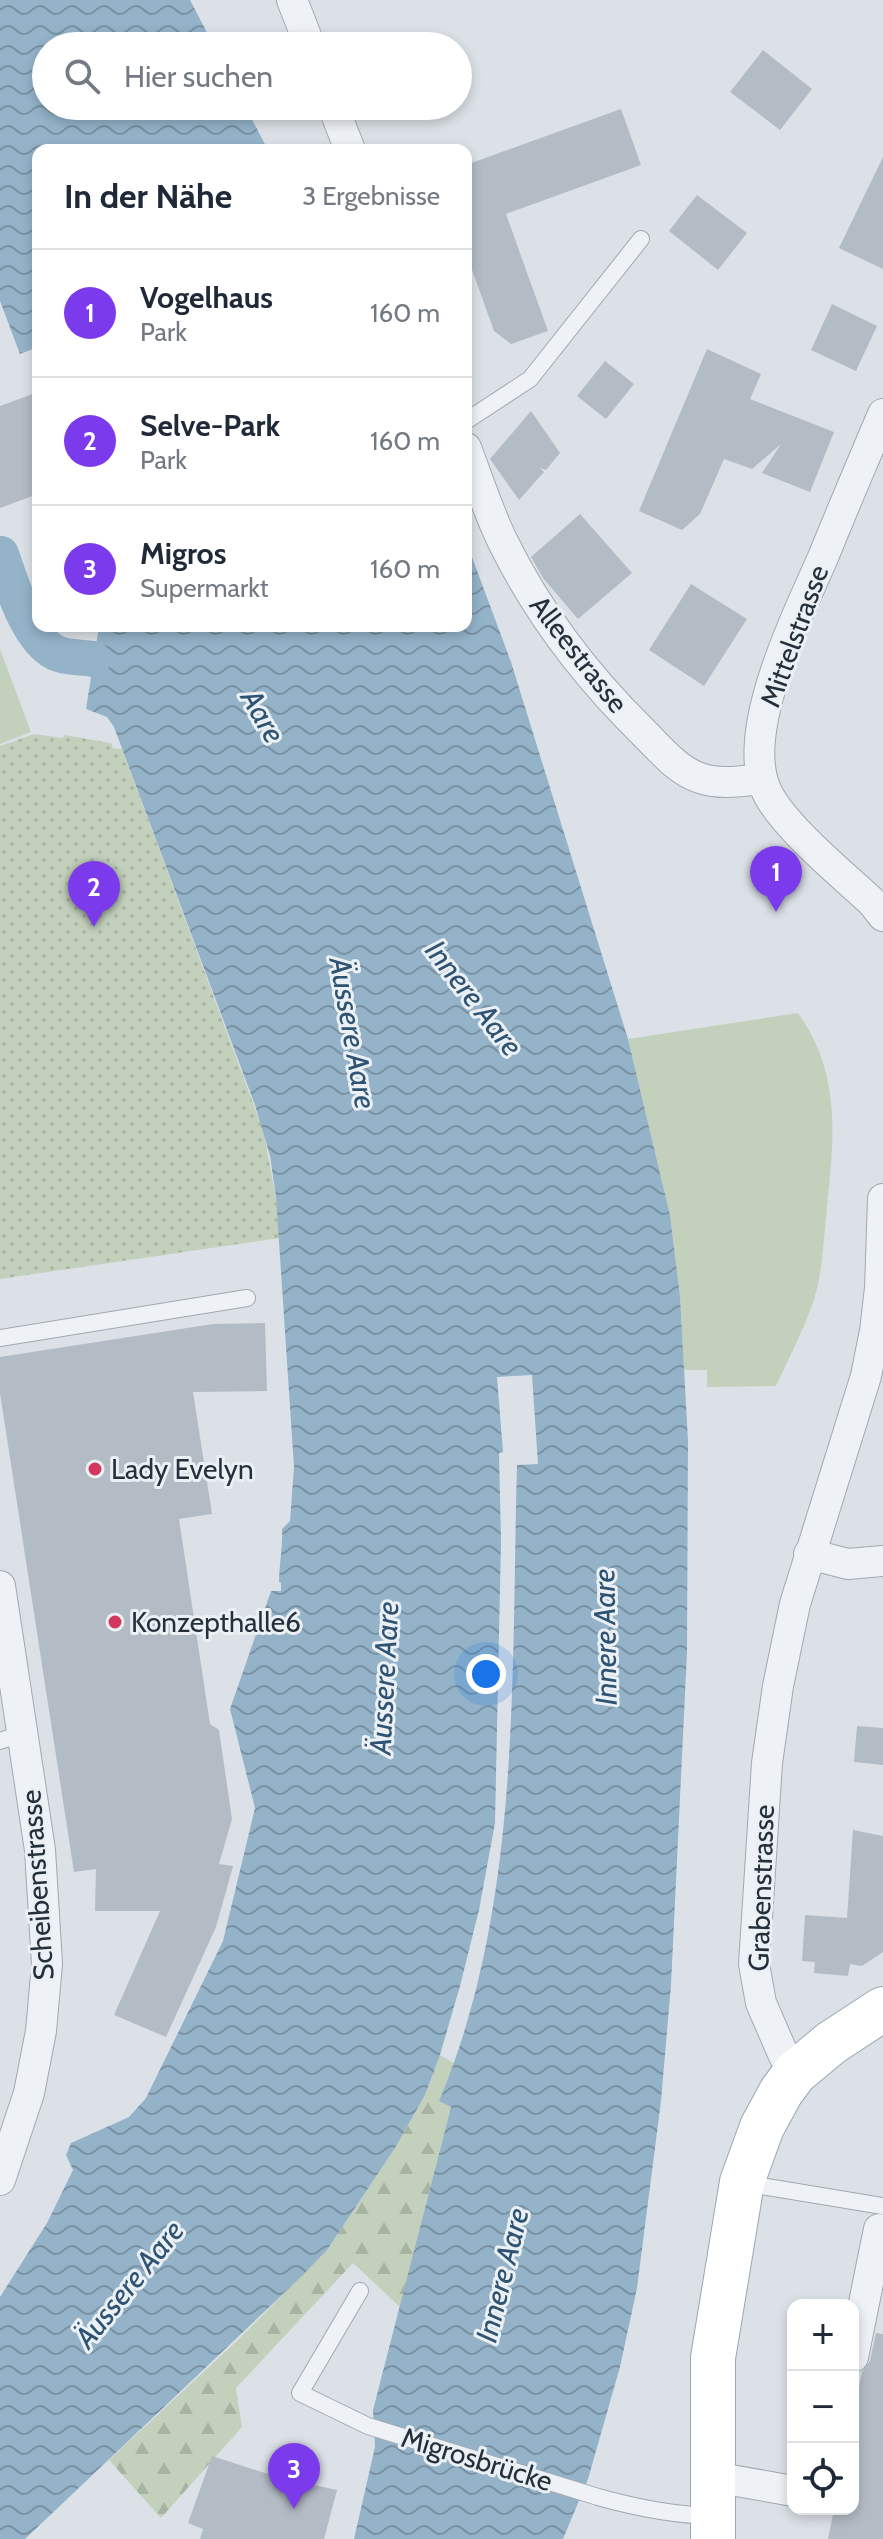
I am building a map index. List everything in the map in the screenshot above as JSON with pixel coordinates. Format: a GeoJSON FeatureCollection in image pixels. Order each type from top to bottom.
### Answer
{"type":"FeatureCollection","features":[{"type":"Feature","properties":{"kind":"main road"},"geometry":{"type":"LineString","coordinates":[[714,2510],[711,2378],[714,2340],[742,2182],[762,2127],[795,2073],[822,2049],[883,2009]]}},
{"type":"Feature","properties":{"kind":"street"},"geometry":{"type":"LineString","coordinates":[[292,0],[305,32]]}},
{"type":"Feature","properties":{"kind":"street"},"geometry":{"type":"LineString","coordinates":[[338,120],[348,144]]}},
{"type":"Feature","properties":{"kind":"street","name":"Mittelstrasse"},"geometry":{"type":"LineString","coordinates":[[883,414],[779,661],[761,734],[759,762],[761,779],[773,804],[883,916]]}},
{"type":"Feature","properties":{"kind":"street","name":"Alleestrasse"},"geometry":{"type":"LineString","coordinates":[[472,464],[500,537],[524,583],[563,641],[614,704],[668,757],[700,778],[720,781],[761,779]]}},
{"type":"Feature","properties":{"kind":"street","name":"Grabenstrasse"},"geometry":{"type":"LineString","coordinates":[[795,2073],[784,2056],[761,2003],[754,1964],[767,1763],[785,1647],[809,1554],[879,1330],[883,1199]]}},
{"type":"Feature","properties":{"kind":"street"},"geometry":{"type":"LineString","coordinates":[[809,1554],[848,1564],[883,1561]]}},
{"type":"Feature","properties":{"kind":"street","name":"Scheibenstrasse"},"geometry":{"type":"LineString","coordinates":[[0,1586],[7,1736],[40,1850],[46,1925],[46,1986],[41,2031],[29,2093],[0,2180]]}},
{"type":"Feature","properties":{"kind":"street"},"geometry":{"type":"LineString","coordinates":[[859,2327],[881,2217]]}},
{"type":"Feature","properties":{"kind":"street"},"geometry":{"type":"LineString","coordinates":[[714,2510],[787,2492]]}},
{"type":"Feature","properties":{"kind":"lane"},"geometry":{"type":"LineString","coordinates":[[472,417],[530,379],[641,239]]}},
{"type":"Feature","properties":{"kind":"lane"},"geometry":{"type":"LineString","coordinates":[[0,1338],[247,1298]]}},
{"type":"Feature","properties":{"kind":"lane"},"geometry":{"type":"LineString","coordinates":[[742,2182],[881,2217]]}},
{"type":"Feature","properties":{"kind":"lane","name":"Migrosbrücke"},"geometry":{"type":"LineString","coordinates":[[360,2291],[300,2393],[368,2426],[637,2508],[677,2515],[714,2510]]}},
{"type":"Feature","properties":{"kind":"green space"},"geometry":{"type":"Polygon","coordinates":[[[0,649],[31,732],[0,744],[0,649]]]}},
{"type":"Feature","properties":{"kind":"green space"},"geometry":{"type":"Polygon","coordinates":[[[34,734],[63,738],[64,735],[111,743],[113,748],[122,749],[263,1130],[276,1197],[280,1238],[0,1279],[0,746],[34,734]]]}},
{"type":"Feature","properties":{"kind":"green space"},"geometry":{"type":"Polygon","coordinates":[[[798,1013],[813,1037],[823,1062],[832,1112],[831,1164],[818,1286],[803,1328],[776,1386],[707,1387],[707,1370],[684,1370],[680,1296],[670,1215],[628,1039],[798,1013]]]}},
{"type":"Feature","properties":{"kind":"green space"},"geometry":{"type":"Polygon","coordinates":[[[440,2055],[455,2064],[439,2101],[451,2106],[400,2307],[353,2263],[236,2388],[242,2427],[161,2518],[109,2460],[240,2338],[327,2250],[395,2148],[425,2095],[440,2055]]]}},
{"type":"Feature","properties":{"kind":"water"},"geometry":{"type":"Polygon","coordinates":[[[0,0],[190,0],[207,32],[32,32],[32,120],[252,120],[265,144],[32,144],[32,349],[20,354],[0,301],[0,0]]]}},
{"type":"Feature","properties":{"kind":"water"},"geometry":{"type":"Polygon","coordinates":[[[472,557],[511,662],[628,1039],[670,1215],[680,1296],[688,1441],[687,1652],[671,1985],[661,2101],[637,2288],[620,2367],[588,2479],[563,2539],[354,2539],[375,2447],[373,2410],[451,2107],[439,2101],[466,2026],[485,1948],[499,1869],[512,1706],[517,1465],[538,1464],[532,1375],[497,1377],[503,1452],[499,1453],[501,1541],[495,1823],[479,1910],[460,1986],[425,2095],[395,2148],[327,2250],[25,2539],[0,2539],[0,2297],[47,2223],[73,2170],[66,2155],[71,2143],[129,2117],[146,2098],[223,1941],[255,1808],[230,1709],[271,1591],[281,1591],[282,1529],[290,1521],[294,1467],[276,1197],[270,1156],[255,1105],[114,727],[107,717],[86,709],[98,632],[472,632],[472,557]]]}},
{"type":"Feature","properties":{"kind":"building"},"geometry":{"type":"Polygon","coordinates":[[[763,50],[812,89],[780,130],[730,92],[763,50]]]}},
{"type":"Feature","properties":{"kind":"building"},"geometry":{"type":"Polygon","coordinates":[[[621,109],[641,165],[506,214],[548,331],[511,344],[494,331],[472,270],[472,163],[621,109]]]}},
{"type":"Feature","properties":{"kind":"building"},"geometry":{"type":"Polygon","coordinates":[[[883,157],[883,269],[839,248],[883,157]]]}},
{"type":"Feature","properties":{"kind":"building"},"geometry":{"type":"Polygon","coordinates":[[[697,195],[747,233],[718,270],[669,231],[697,195]]]}},
{"type":"Feature","properties":{"kind":"building"},"geometry":{"type":"Polygon","coordinates":[[[832,304],[877,326],[856,371],[811,350],[832,304]]]}},
{"type":"Feature","properties":{"kind":"building"},"geometry":{"type":"Polygon","coordinates":[[[707,349],[761,374],[750,399],[834,432],[810,492],[762,473],[781,444],[752,469],[724,459],[700,514],[682,530],[639,511],[707,349]]]}},
{"type":"Feature","properties":{"kind":"building"},"geometry":{"type":"Polygon","coordinates":[[[605,361],[634,384],[606,419],[577,396],[605,361]]]}},
{"type":"Feature","properties":{"kind":"building"},"geometry":{"type":"Polygon","coordinates":[[[32,394],[32,496],[0,508],[0,406],[32,394]]]}},
{"type":"Feature","properties":{"kind":"building"},"geometry":{"type":"Polygon","coordinates":[[[531,411],[560,453],[546,470],[540,468],[544,472],[519,500],[490,459],[531,411]]]}},
{"type":"Feature","properties":{"kind":"building"},"geometry":{"type":"Polygon","coordinates":[[[580,514],[632,573],[578,619],[543,578],[531,557],[580,514]]]}},
{"type":"Feature","properties":{"kind":"building"},"geometry":{"type":"Polygon","coordinates":[[[691,584],[747,619],[704,686],[649,650],[691,584]]]}},
{"type":"Feature","properties":{"kind":"building","name":"Konzepthalle6"},"geometry":{"type":"Polygon","coordinates":[[[265,1323],[267,1391],[193,1392],[212,1514],[179,1519],[210,1724],[219,1730],[232,1819],[219,1864],[233,1866],[216,1927],[166,2037],[114,2015],[160,1911],[95,1911],[96,1869],[74,1872],[0,1393],[0,1357],[213,1324],[265,1323]]]}},
{"type":"Feature","properties":{"kind":"building"},"geometry":{"type":"Polygon","coordinates":[[[857,1726],[883,1728],[883,1765],[854,1762],[857,1726]]]}},
{"type":"Feature","properties":{"kind":"building"},"geometry":{"type":"Polygon","coordinates":[[[853,1830],[883,1836],[883,1952],[862,1966],[850,1964],[848,1976],[814,1973],[815,1962],[802,1961],[805,1915],[847,1918],[853,1830]]]}},
{"type":"Feature","properties":{"kind":"building"},"geometry":{"type":"Polygon","coordinates":[[[876,2333],[883,2334],[883,2539],[828,2539],[833,2515],[859,2515],[859,2387],[862,2372],[870,2361],[876,2333]]]}},
{"type":"Feature","properties":{"kind":"building"},"geometry":{"type":"Polygon","coordinates":[[[212,2456],[299,2484],[337,2490],[324,2539],[200,2539],[203,2529],[188,2523],[212,2456]]]}},
{"type":"Feature","properties":{"kind":"waterway"},"geometry":{"type":"LineString","coordinates":[[1,554],[21,609],[32,629]]}},
{"type":"Feature","properties":{"kind":"waterway"},"geometry":{"type":"LineString","coordinates":[[34,632],[56,653],[93,659]]}},
{"type":"Feature","properties":{"kind":"place","name":"Vogelhaus"},"geometry":{"type":"Point","coordinates":[776,912]}},
{"type":"Feature","properties":{"kind":"place","name":"Selve-Park"},"geometry":{"type":"Point","coordinates":[94,927]}},
{"type":"Feature","properties":{"kind":"place","name":"Lady Evelyn"},"geometry":{"type":"Point","coordinates":[95,1469]}},
{"type":"Feature","properties":{"kind":"place","name":"Konzepthalle6"},"geometry":{"type":"Point","coordinates":[115,1622]}},
{"type":"Feature","properties":{"kind":"place","name":"Migros"},"geometry":{"type":"Point","coordinates":[294,2509]}},
{"type":"Feature","properties":{"kind":"water label","name":"Aare"},"geometry":{"type":"Point","coordinates":[263,716]}},
{"type":"Feature","properties":{"kind":"water label","name":"Innere Aare"},"geometry":{"type":"Point","coordinates":[474,998]}},
{"type":"Feature","properties":{"kind":"water label","name":"Äussere Aare"},"geometry":{"type":"Point","coordinates":[353,1033]}},
{"type":"Feature","properties":{"kind":"water label","name":"Innere Aare"},"geometry":{"type":"Point","coordinates":[605,1637]}},
{"type":"Feature","properties":{"kind":"water label","name":"Äussere Aare"},"geometry":{"type":"Point","coordinates":[384,1678]}},
{"type":"Feature","properties":{"kind":"water label","name":"Innere Aare"},"geometry":{"type":"Point","coordinates":[502,2275]}},
{"type":"Feature","properties":{"kind":"water label","name":"Äussere Aare"},"geometry":{"type":"Point","coordinates":[129,2284]}}]}
